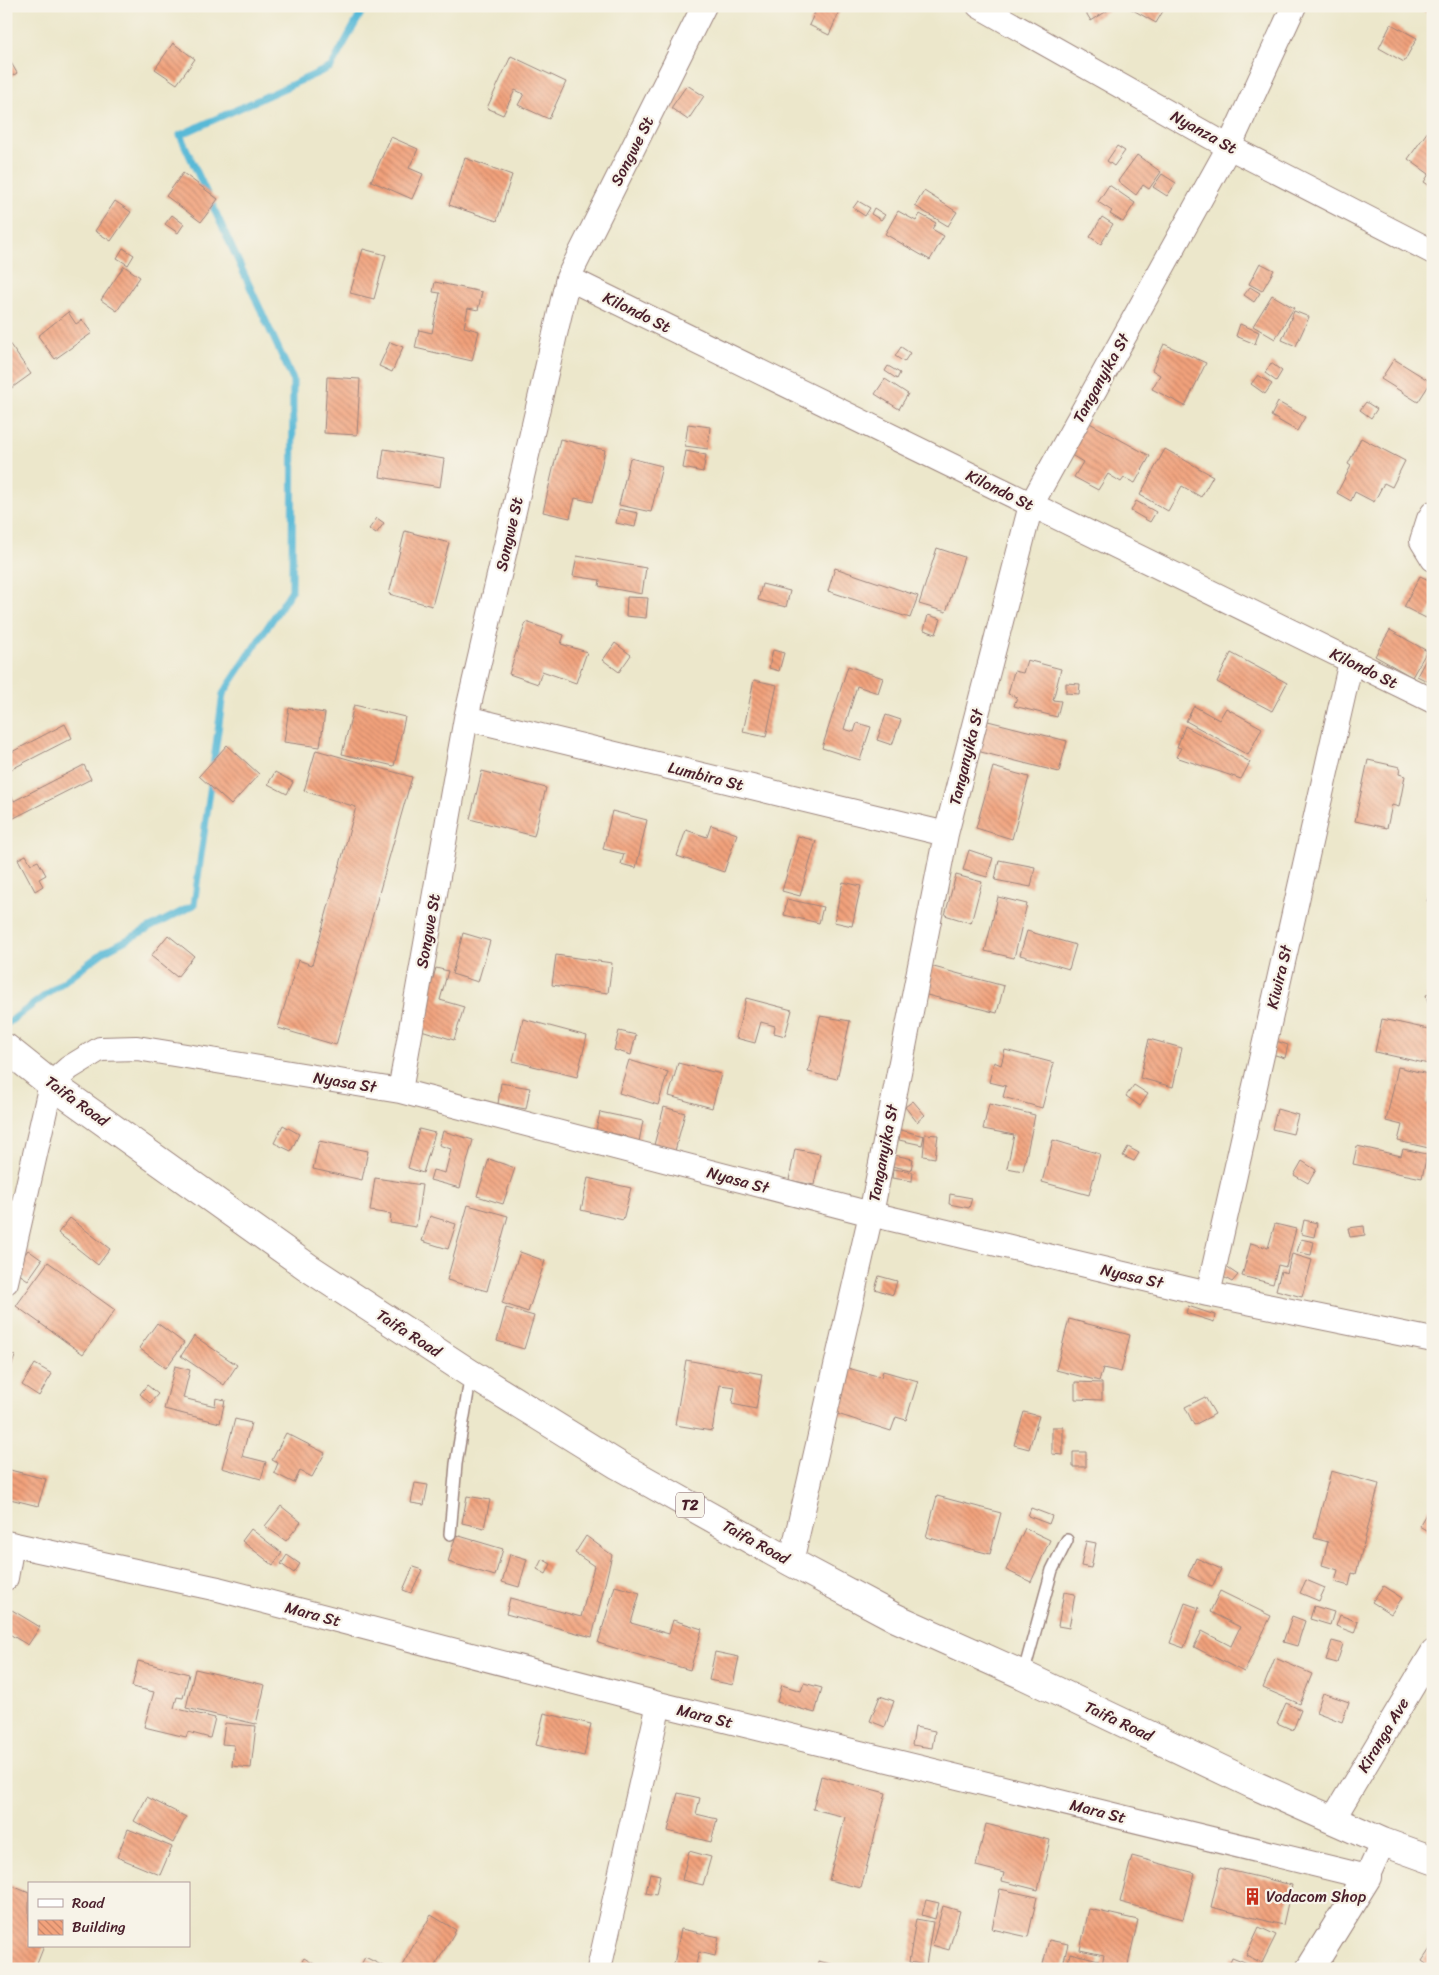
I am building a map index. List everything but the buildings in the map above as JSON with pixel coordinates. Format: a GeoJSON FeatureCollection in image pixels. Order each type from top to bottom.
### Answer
{"type":"FeatureCollection","features":[{"type":"Feature","properties":{"kind":"main road","name":"Taifa Road"},"geometry":{"type":"LineString","coordinates":[[6,1048],[52,1084],[309,1268],[471,1374],[618,1465],[791,1562],[896,1618],[1023,1675],[1252,1784],[1383,1842],[1433,1860]]}},
{"type":"Feature","properties":{"kind":"main road"},"geometry":{"type":"LineString","coordinates":[[1310,1969],[1368,1877]]}},
{"type":"Feature","properties":{"kind":"street","name":"Songwe St"},"geometry":{"type":"LineString","coordinates":[[400,1091],[466,718],[568,278],[704,6]]}},
{"type":"Feature","properties":{"kind":"street","name":"Nyanza St"},"geometry":{"type":"LineString","coordinates":[[979,6],[1229,147],[1433,252]]}},
{"type":"Feature","properties":{"kind":"street","name":"Tanganyika St"},"geometry":{"type":"LineString","coordinates":[[791,1562],[871,1214],[946,834],[1031,505],[1229,147],[1294,6]]}},
{"type":"Feature","properties":{"kind":"street","name":"Kilondo St"},"geometry":{"type":"LineString","coordinates":[[568,278],[1433,702]]}},
{"type":"Feature","properties":{"kind":"street"},"geometry":{"type":"LineString","coordinates":[[1433,513],[1428,519],[1422,541],[1433,559]]}},
{"type":"Feature","properties":{"kind":"street","name":"Kiwira St"},"geometry":{"type":"LineString","coordinates":[[1208,1294],[1351,661]]}},
{"type":"Feature","properties":{"kind":"street","name":"Lumbira St"},"geometry":{"type":"LineString","coordinates":[[466,718],[946,834]]}},
{"type":"Feature","properties":{"kind":"street","name":"Nyasa St"},"geometry":{"type":"LineString","coordinates":[[52,1084],[69,1068],[100,1050],[137,1048],[400,1091],[871,1214],[1208,1294],[1433,1340]]}},
{"type":"Feature","properties":{"kind":"street"},"geometry":{"type":"LineString","coordinates":[[6,1282],[52,1084]]}},
{"type":"Feature","properties":{"kind":"street"},"geometry":{"type":"LineString","coordinates":[[6,1578],[9,1543]]}},
{"type":"Feature","properties":{"kind":"street","name":"Mara St"},"geometry":{"type":"LineString","coordinates":[[9,1543],[218,1589],[659,1704],[1368,1877]]}},
{"type":"Feature","properties":{"kind":"street","name":"Kiranga Ave"},"geometry":{"type":"LineString","coordinates":[[1333,1819],[1433,1652]]}},
{"type":"Feature","properties":{"kind":"street"},"geometry":{"type":"LineString","coordinates":[[599,1969],[659,1704]]}},
{"type":"Feature","properties":{"kind":"street"},"geometry":{"type":"LineString","coordinates":[[1368,1877],[1383,1842]]}},
{"type":"Feature","properties":{"kind":"lane"},"geometry":{"type":"LineString","coordinates":[[450,1534],[456,1464],[471,1374]]}},
{"type":"Feature","properties":{"kind":"lane"},"geometry":{"type":"LineString","coordinates":[[1023,1675],[1052,1570],[1067,1540]]}},
{"type":"Feature","properties":{"kind":"waterway"},"geometry":{"type":"LineString","coordinates":[[213,767],[223,694],[292,590],[293,380],[180,135],[331,67],[365,6]]}},
{"type":"Feature","properties":{"kind":"waterway"},"geometry":{"type":"LineString","coordinates":[[8,1023],[105,951],[194,905],[212,777]]}},
{"type":"Feature","properties":{"kind":"place","name":"Vodacom Shop"},"geometry":{"type":"Point","coordinates":[1252,1896]}}]}
